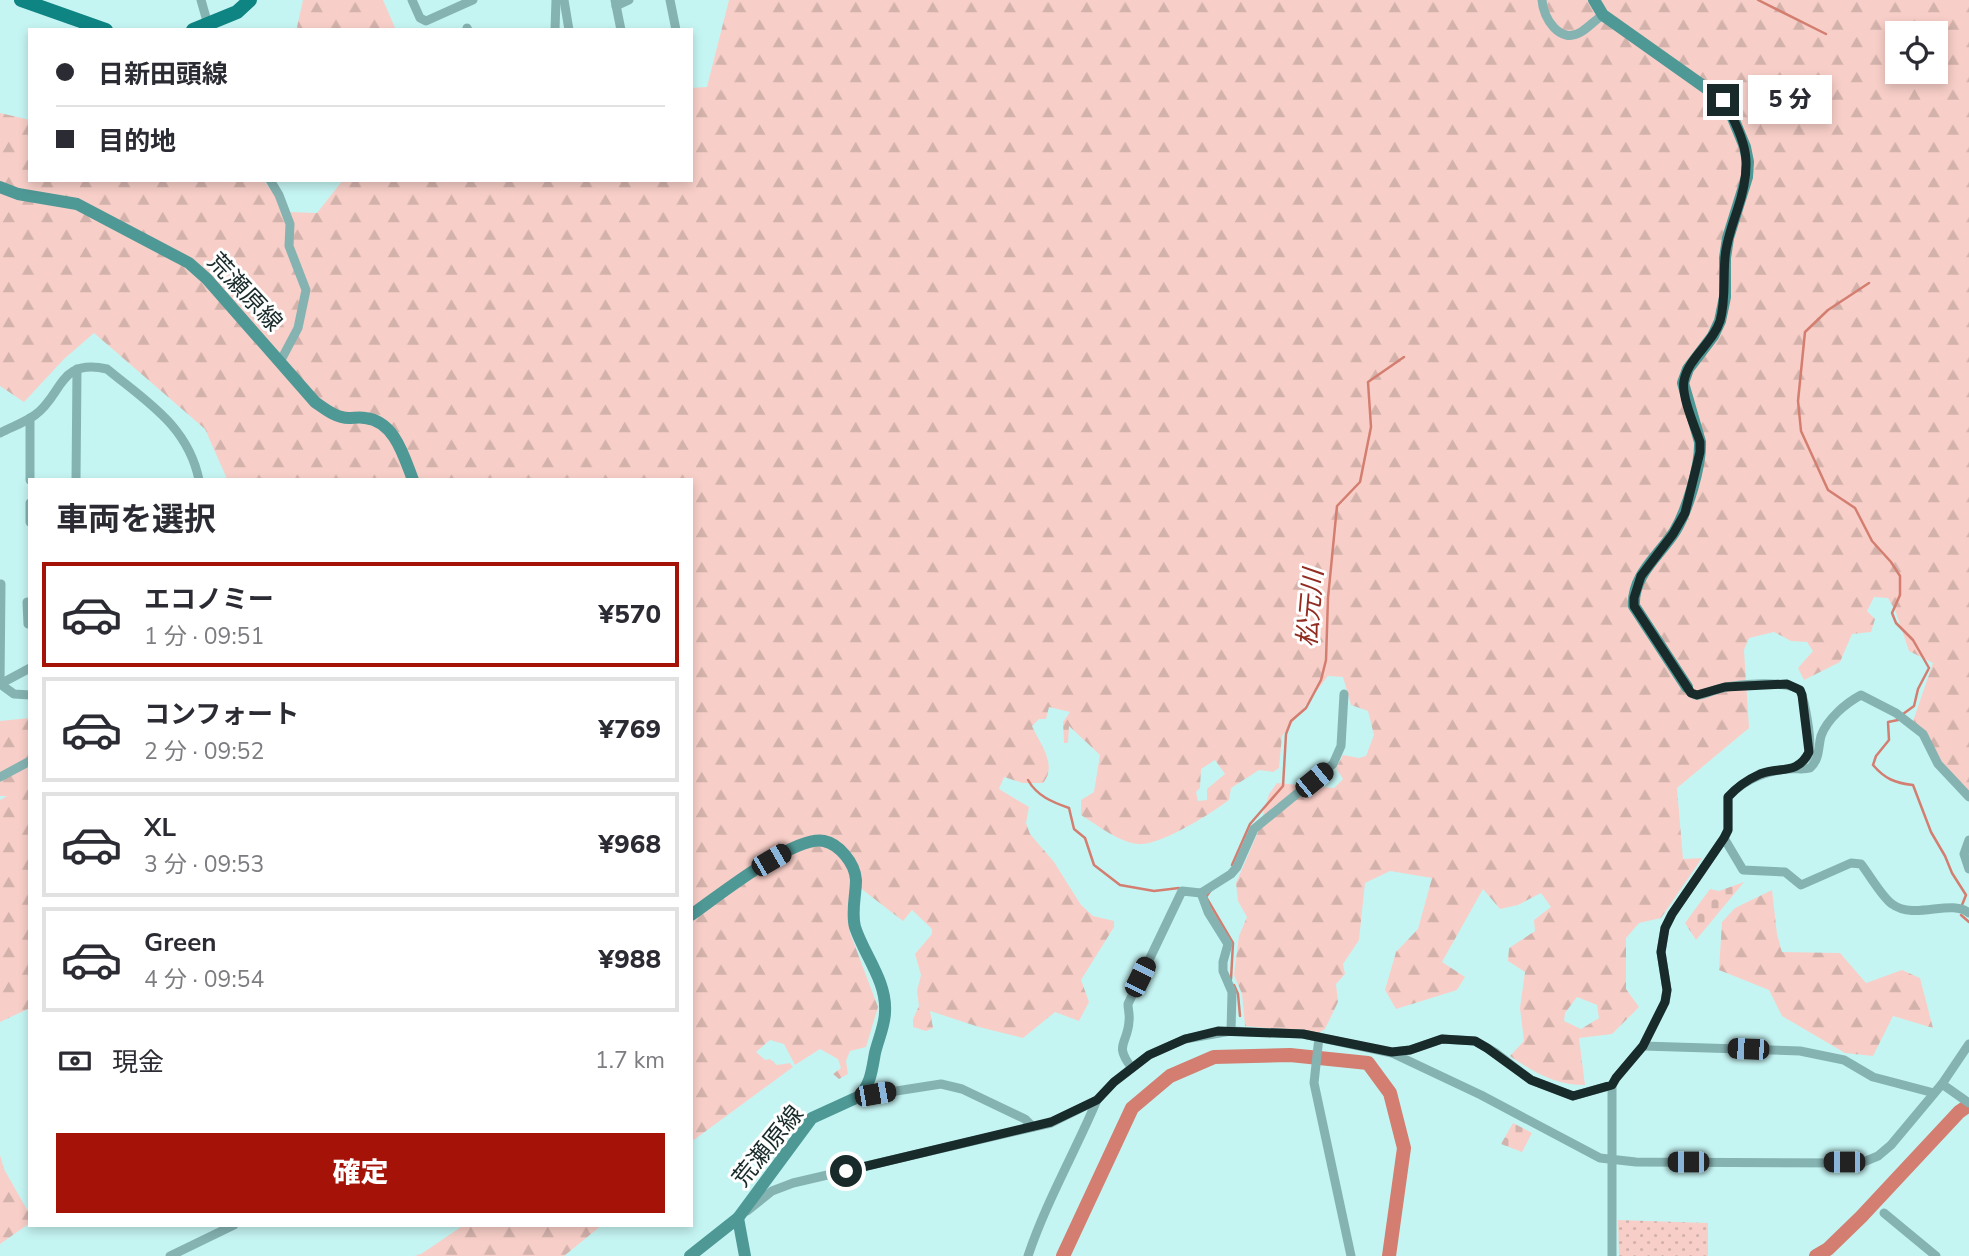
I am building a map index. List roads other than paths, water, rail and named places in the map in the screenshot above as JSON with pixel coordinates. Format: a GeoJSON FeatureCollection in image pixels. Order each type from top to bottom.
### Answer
{"type":"FeatureCollection","features":[{"type":"Feature","properties":{"kind":"main road"},"geometry":{"type":"LineString","coordinates":[[20,0],[100,28]]}},
{"type":"Feature","properties":{"kind":"main road"},"geometry":{"type":"LineString","coordinates":[[209,27],[237,12],[250,0]]}},
{"type":"Feature","properties":{"kind":"street"},"geometry":{"type":"LineString","coordinates":[[201,0],[209,27]]}},
{"type":"Feature","properties":{"kind":"street"},"geometry":{"type":"LineString","coordinates":[[412,0],[421,18],[426,21],[473,0]]}},
{"type":"Feature","properties":{"kind":"street"},"geometry":{"type":"LineString","coordinates":[[555,28],[556,0]]}},
{"type":"Feature","properties":{"kind":"street"},"geometry":{"type":"LineString","coordinates":[[564,0],[569,28]]}},
{"type":"Feature","properties":{"kind":"street"},"geometry":{"type":"LineString","coordinates":[[621,28],[616,3],[629,0]]}},
{"type":"Feature","properties":{"kind":"street"},"geometry":{"type":"LineString","coordinates":[[670,0],[676,28]]}},
{"type":"Feature","properties":{"kind":"street"},"geometry":{"type":"LineString","coordinates":[[1542,0],[1548,22],[1561,33],[1580,34],[1603,15]]}},
{"type":"Feature","properties":{"kind":"street"},"geometry":{"type":"LineString","coordinates":[[1594,0],[1603,15],[1723,100],[1737,126],[1748,162],[1744,191],[1728,238],[1725,297],[1720,321],[1713,336],[1688,369],[1683,383],[1700,442],[1691,491],[1685,513],[1673,534],[1641,576],[1634,606],[1691,693],[1697,695],[1725,687],[1787,684],[1800,690],[1809,752],[1794,768]]}},
{"type":"Feature","properties":{"kind":"street"},"geometry":{"type":"LineString","coordinates":[[271,182],[290,224],[289,246],[306,290],[298,328],[281,360]]}},
{"type":"Feature","properties":{"kind":"street","name":"荒瀬原線"},"geometry":{"type":"LineString","coordinates":[[0,187],[18,194],[77,204],[188,263],[281,360],[315,401],[333,414],[346,418],[367,417],[384,425],[400,445],[409,478]]}},
{"type":"Feature","properties":{"kind":"street"},"geometry":{"type":"LineString","coordinates":[[0,433],[36,415],[64,379],[76,369],[93,366],[107,369],[180,432],[195,459],[199,478]]}},
{"type":"Feature","properties":{"kind":"street"},"geometry":{"type":"LineString","coordinates":[[75,478],[76,369]]}},
{"type":"Feature","properties":{"kind":"street"},"geometry":{"type":"LineString","coordinates":[[30,418],[30,478]]}},
{"type":"Feature","properties":{"kind":"street"},"geometry":{"type":"LineString","coordinates":[[0,684],[1,584]]}},
{"type":"Feature","properties":{"kind":"street"},"geometry":{"type":"LineString","coordinates":[[25,624],[27,602]]}},
{"type":"Feature","properties":{"kind":"street"},"geometry":{"type":"LineString","coordinates":[[0,684],[28,669]]}},
{"type":"Feature","properties":{"kind":"street"},"geometry":{"type":"LineString","coordinates":[[0,684],[14,694],[28,695]]}},
{"type":"Feature","properties":{"kind":"street"},"geometry":{"type":"LineString","coordinates":[[1132,1068],[1121,1049],[1129,1021],[1128,1004],[1182,891],[1200,893],[1231,874],[1237,867],[1254,829],[1334,764],[1341,746],[1344,694]]}},
{"type":"Feature","properties":{"kind":"street"},"geometry":{"type":"LineString","coordinates":[[1612,1256],[1612,1085],[1643,1046],[1665,1002],[1667,990],[1661,952],[1665,928],[1680,900],[1728,830],[1728,797],[1760,774],[1811,768],[1815,764],[1830,720],[1861,695],[1896,713],[1923,734],[1938,764],[1958,782],[1969,797]]}},
{"type":"Feature","properties":{"kind":"street"},"geometry":{"type":"LineString","coordinates":[[0,777],[28,762]]}},
{"type":"Feature","properties":{"kind":"street"},"geometry":{"type":"LineString","coordinates":[[1724,838],[1743,870],[1785,872],[1801,885],[1851,863],[1861,863],[1893,905],[1918,912],[1959,908],[1969,913]]}},
{"type":"Feature","properties":{"kind":"street"},"geometry":{"type":"LineString","coordinates":[[1969,840],[1964,854],[1969,869]]}},
{"type":"Feature","properties":{"kind":"street"},"geometry":{"type":"LineString","coordinates":[[693,914],[759,867],[811,841],[822,841],[840,849],[856,877],[854,925],[881,985],[886,1011],[872,1074],[858,1097]]}},
{"type":"Feature","properties":{"kind":"street"},"geometry":{"type":"LineString","coordinates":[[1200,893],[1208,912],[1228,944],[1223,971],[1232,992],[1231,1031]]}},
{"type":"Feature","properties":{"kind":"street"},"geometry":{"type":"LineString","coordinates":[[745,1256],[738,1218],[772,1191],[793,1183],[1033,1127],[1070,1115],[1097,1100],[1149,1055],[1185,1039],[1231,1031],[1267,1031],[1392,1052],[1410,1050],[1442,1039],[1475,1041],[1531,1080],[1573,1096],[1612,1085]]}},
{"type":"Feature","properties":{"kind":"street"},"geometry":{"type":"LineString","coordinates":[[1319,1040],[1315,1082],[1352,1256]]}},
{"type":"Feature","properties":{"kind":"street"},"geometry":{"type":"LineString","coordinates":[[1392,1052],[1600,1158],[1636,1162],[1861,1163],[1878,1156],[1891,1145],[1934,1093],[1947,1086],[1969,1044]]}},
{"type":"Feature","properties":{"kind":"street"},"geometry":{"type":"LineString","coordinates":[[1643,1046],[1800,1051],[1844,1060],[1873,1077],[1934,1093]]}},
{"type":"Feature","properties":{"kind":"street"},"geometry":{"type":"LineString","coordinates":[[858,1097],[941,1084],[962,1089],[1026,1119],[1033,1127]]}},
{"type":"Feature","properties":{"kind":"street"},"geometry":{"type":"LineString","coordinates":[[1947,1086],[1969,1103]]}},
{"type":"Feature","properties":{"kind":"street","name":"荒瀬原線"},"geometry":{"type":"LineString","coordinates":[[690,1256],[738,1218],[812,1118],[858,1097]]}},
{"type":"Feature","properties":{"kind":"street"},"geometry":{"type":"LineString","coordinates":[[1028,1256],[1044,1213],[1097,1100]]}},
{"type":"Feature","properties":{"kind":"street"},"geometry":{"type":"LineString","coordinates":[[1884,1213],[1931,1254]]}},
{"type":"Feature","properties":{"kind":"street"},"geometry":{"type":"LineString","coordinates":[[170,1256],[230,1227]]}},
{"type":"Feature","properties":{"kind":"waterway"},"geometry":{"type":"LineString","coordinates":[[1758,0],[1826,34]]}},
{"type":"Feature","properties":{"kind":"waterway"},"geometry":{"type":"LineString","coordinates":[[1869,283],[1828,310],[1805,332],[1798,401],[1801,431],[1828,490],[1855,508],[1872,541],[1900,576],[1900,595],[1892,613],[1896,623],[1913,640],[1929,668],[1918,689],[1914,706],[1903,714]]}},
{"type":"Feature","properties":{"kind":"waterway","name":"松元川"},"geometry":{"type":"LineString","coordinates":[[1232,865],[1250,824],[1283,786],[1286,734],[1291,721],[1306,708],[1321,680],[1326,660],[1328,598],[1337,506],[1360,482],[1371,427],[1368,382],[1404,357]]}},
{"type":"Feature","properties":{"kind":"waterway"},"geometry":{"type":"LineString","coordinates":[[1898,720],[1888,722],[1889,740],[1876,756],[1873,765],[1891,780],[1913,785],[1931,832],[1966,895],[1962,905]]}},
{"type":"Feature","properties":{"kind":"waterway"},"geometry":{"type":"LineString","coordinates":[[1028,780],[1040,794],[1069,808],[1074,829],[1085,838],[1094,865],[1120,885],[1154,891],[1179,888]]}},
{"type":"Feature","properties":{"kind":"waterway","name":"松元川"},"geometry":{"type":"LineString","coordinates":[[1211,890],[1206,897],[1233,943],[1231,979]]}},
{"type":"Feature","properties":{"kind":"waterway"},"geometry":{"type":"LineString","coordinates":[[1961,915],[1969,922]]}},
{"type":"Feature","properties":{"kind":"waterway","name":"松元川"},"geometry":{"type":"LineString","coordinates":[[1234,985],[1238,994],[1240,1016]]}},
{"type":"Feature","properties":{"kind":"waterway"},"geometry":{"type":"LineString","coordinates":[[1063,1256],[1132,1108],[1170,1076],[1214,1057],[1290,1055],[1368,1063],[1390,1093],[1404,1148],[1389,1256]]}},
{"type":"Feature","properties":{"kind":"waterway"},"geometry":{"type":"LineString","coordinates":[[1816,1256],[1828,1249],[1861,1217],[1959,1112],[1969,1105]]}}]}
